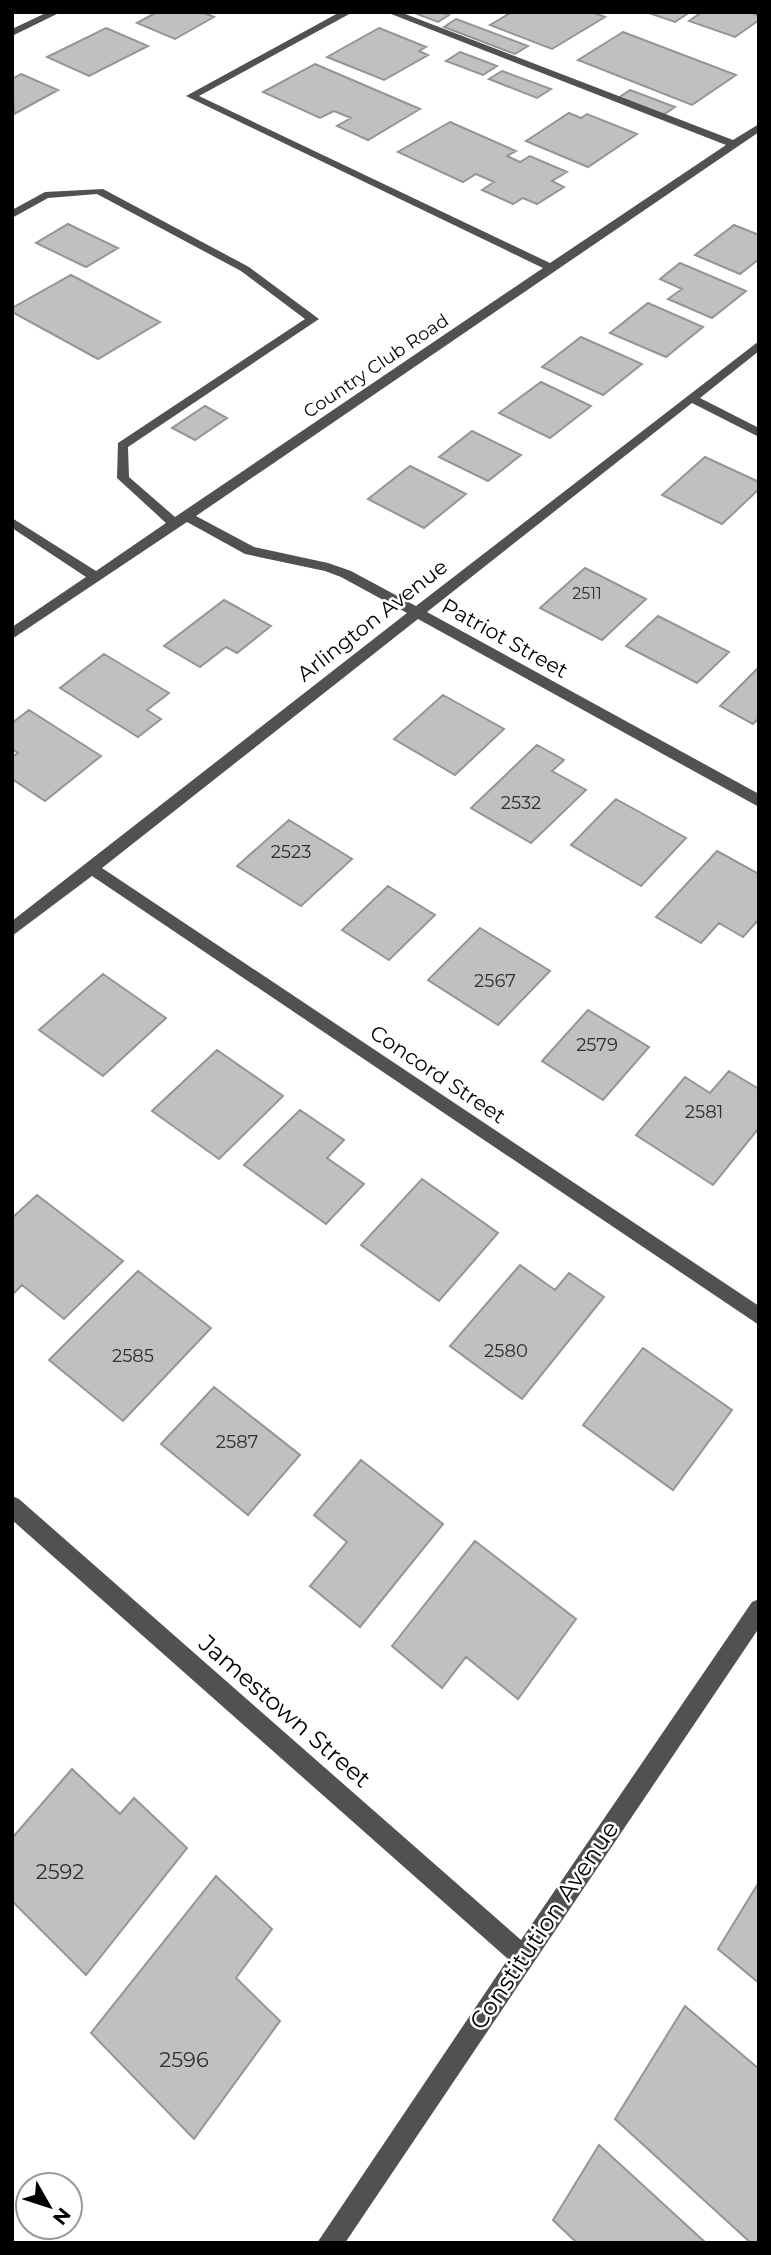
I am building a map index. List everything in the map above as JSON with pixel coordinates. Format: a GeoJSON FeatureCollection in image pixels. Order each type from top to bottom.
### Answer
{"type":"FeatureCollection","features":[{"type":"Feature","properties":{"kind":"street"},"geometry":{"type":"LineString","coordinates":[[12,33],[56,12]]}},
{"type":"Feature","properties":{"kind":"street"},"geometry":{"type":"LineString","coordinates":[[348,12],[191,96],[551,268]]}},
{"type":"Feature","properties":{"kind":"street"},"geometry":{"type":"LineString","coordinates":[[391,12],[734,144]]}},
{"type":"Feature","properties":{"kind":"street","name":"Country Club Road"},"geometry":{"type":"LineString","coordinates":[[12,634],[759,127]]}},
{"type":"Feature","properties":{"kind":"street","name":"Patriot Street"},"geometry":{"type":"LineString","coordinates":[[12,215],[45,195],[99,191],[245,269],[313,319],[122,446],[123,478],[180,519],[250,551],[328,567],[346,574],[759,801]]}},
{"type":"Feature","properties":{"kind":"street","name":"Arlington Avenue"},"geometry":{"type":"LineString","coordinates":[[12,930],[759,345]]}},
{"type":"Feature","properties":{"kind":"street"},"geometry":{"type":"LineString","coordinates":[[691,398],[759,433]]}},
{"type":"Feature","properties":{"kind":"street"},"geometry":{"type":"LineString","coordinates":[[12,522],[96,577]]}},
{"type":"Feature","properties":{"kind":"street","name":"Concord Street"},"geometry":{"type":"LineString","coordinates":[[91,867],[759,1318]]}},
{"type":"Feature","properties":{"kind":"street","name":"Jamestown Street"},"geometry":{"type":"LineString","coordinates":[[12,1506],[523,1956]]}},
{"type":"Feature","properties":{"kind":"street","name":"Constitution Avenue"},"geometry":{"type":"LineString","coordinates":[[330,2243],[759,1609]]}},
{"type":"Feature","properties":{"kind":"building"},"geometry":{"type":"Polygon","coordinates":[[[157,12],[202,12],[214,17],[175,39],[137,23],[157,12]]]}},
{"type":"Feature","properties":{"kind":"building"},"geometry":{"type":"Polygon","coordinates":[[[412,12],[440,12],[449,15],[438,22],[412,12]]]}},
{"type":"Feature","properties":{"kind":"building"},"geometry":{"type":"Polygon","coordinates":[[[512,12],[592,12],[605,17],[552,49],[490,25],[512,12]]]}},
{"type":"Feature","properties":{"kind":"building"},"geometry":{"type":"Polygon","coordinates":[[[646,12],[690,12],[675,22],[646,12]]]}},
{"type":"Feature","properties":{"kind":"building"},"geometry":{"type":"Polygon","coordinates":[[[702,12],[749,12],[759,16],[759,20],[735,37],[689,21],[702,12]]]}},
{"type":"Feature","properties":{"kind":"building"},"geometry":{"type":"Polygon","coordinates":[[[456,19],[528,46],[515,54],[444,27],[456,19]]]}},
{"type":"Feature","properties":{"kind":"building"},"geometry":{"type":"Polygon","coordinates":[[[106,28],[148,46],[89,76],[47,57],[106,28]]]}},
{"type":"Feature","properties":{"kind":"building"},"geometry":{"type":"Polygon","coordinates":[[[379,28],[426,47],[419,51],[428,55],[384,80],[327,57],[379,28]]]}},
{"type":"Feature","properties":{"kind":"building"},"geometry":{"type":"Polygon","coordinates":[[[623,32],[736,75],[692,105],[578,60],[623,32]]]}},
{"type":"Feature","properties":{"kind":"building"},"geometry":{"type":"Polygon","coordinates":[[[460,52],[497,66],[483,75],[446,61],[460,52]]]}},
{"type":"Feature","properties":{"kind":"building"},"geometry":{"type":"Polygon","coordinates":[[[315,64],[420,109],[368,140],[337,126],[351,118],[334,111],[320,118],[263,92],[315,64]]]}},
{"type":"Feature","properties":{"kind":"building"},"geometry":{"type":"Polygon","coordinates":[[[502,71],[551,89],[537,98],[489,79],[502,71]]]}},
{"type":"Feature","properties":{"kind":"building"},"geometry":{"type":"Polygon","coordinates":[[[21,74],[58,90],[14,114],[12,79],[21,74]]]}},
{"type":"Feature","properties":{"kind":"building"},"geometry":{"type":"Polygon","coordinates":[[[630,90],[675,107],[663,115],[618,98],[630,90]]]}},
{"type":"Feature","properties":{"kind":"building"},"geometry":{"type":"Polygon","coordinates":[[[569,113],[581,118],[587,114],[637,134],[588,167],[526,141],[569,113]]]}},
{"type":"Feature","properties":{"kind":"building"},"geometry":{"type":"Polygon","coordinates":[[[450,122],[516,151],[507,156],[520,162],[530,156],[567,172],[552,181],[564,187],[537,204],[523,198],[513,204],[482,190],[494,182],[476,174],[463,182],[398,152],[450,122]]]}},
{"type":"Feature","properties":{"kind":"building"},"geometry":{"type":"Polygon","coordinates":[[[68,224],[118,248],[86,267],[36,243],[68,224]]]}},
{"type":"Feature","properties":{"kind":"building"},"geometry":{"type":"Polygon","coordinates":[[[734,225],[759,235],[759,259],[740,274],[695,255],[734,225]]]}},
{"type":"Feature","properties":{"kind":"building"},"geometry":{"type":"Polygon","coordinates":[[[680,263],[746,291],[712,318],[668,299],[682,289],[660,279],[680,263]]]}},
{"type":"Feature","properties":{"kind":"building"},"geometry":{"type":"Polygon","coordinates":[[[71,275],[160,322],[98,359],[12,312],[12,308],[71,275]]]}},
{"type":"Feature","properties":{"kind":"building"},"geometry":{"type":"Polygon","coordinates":[[[648,303],[703,327],[666,357],[610,333],[648,303]]]}},
{"type":"Feature","properties":{"kind":"building"},"geometry":{"type":"Polygon","coordinates":[[[581,337],[642,364],[603,395],[542,367],[581,337]]]}},
{"type":"Feature","properties":{"kind":"building"},"geometry":{"type":"Polygon","coordinates":[[[541,382],[591,406],[550,438],[499,413],[541,382]]]}},
{"type":"Feature","properties":{"kind":"building"},"geometry":{"type":"Polygon","coordinates":[[[205,406],[227,418],[195,440],[172,428],[205,406]]]}},
{"type":"Feature","properties":{"kind":"building"},"geometry":{"type":"Polygon","coordinates":[[[472,431],[521,455],[488,481],[439,457],[472,431]]]}},
{"type":"Feature","properties":{"kind":"building"},"geometry":{"type":"Polygon","coordinates":[[[705,457],[759,482],[759,489],[722,524],[662,495],[705,457]]]}},
{"type":"Feature","properties":{"kind":"building"},"geometry":{"type":"Polygon","coordinates":[[[410,466],[466,494],[424,528],[368,499],[410,466]]]}},
{"type":"Feature","properties":{"kind":"building"},"geometry":{"type":"Polygon","coordinates":[[[585,568],[646,599],[602,640],[540,608],[585,568]]]}},
{"type":"Feature","properties":{"kind":"building"},"geometry":{"type":"Polygon","coordinates":[[[224,600],[271,626],[237,653],[226,647],[200,667],[164,646],[224,600]]]}},
{"type":"Feature","properties":{"kind":"building"},"geometry":{"type":"Polygon","coordinates":[[[658,616],[729,652],[697,683],[626,646],[658,616]]]}},
{"type":"Feature","properties":{"kind":"building"},"geometry":{"type":"Polygon","coordinates":[[[104,654],[169,693],[147,710],[161,719],[138,737],[60,688],[104,654]]]}},
{"type":"Feature","properties":{"kind":"building"},"geometry":{"type":"Polygon","coordinates":[[[759,667],[759,718],[753,724],[720,706],[759,667]]]}},
{"type":"Feature","properties":{"kind":"building"},"geometry":{"type":"Polygon","coordinates":[[[443,695],[504,729],[455,775],[394,739],[443,695]]]}},
{"type":"Feature","properties":{"kind":"building"},"geometry":{"type":"Polygon","coordinates":[[[29,710],[101,756],[45,801],[12,779],[12,757],[18,753],[12,749],[12,723],[29,710]]]}},
{"type":"Feature","properties":{"kind":"building"},"geometry":{"type":"Polygon","coordinates":[[[537,745],[564,760],[552,771],[586,790],[531,843],[471,808],[537,745]]]}},
{"type":"Feature","properties":{"kind":"building"},"geometry":{"type":"Polygon","coordinates":[[[616,799],[686,838],[641,886],[571,845],[616,799]]]}},
{"type":"Feature","properties":{"kind":"building"},"geometry":{"type":"Polygon","coordinates":[[[289,820],[352,859],[301,906],[237,866],[289,820]]]}},
{"type":"Feature","properties":{"kind":"building"},"geometry":{"type":"Polygon","coordinates":[[[717,851],[759,874],[759,919],[743,937],[719,923],[701,943],[656,917],[717,851]]]}},
{"type":"Feature","properties":{"kind":"building"},"geometry":{"type":"Polygon","coordinates":[[[388,886],[435,915],[389,960],[342,930],[388,886]]]}},
{"type":"Feature","properties":{"kind":"building"},"geometry":{"type":"Polygon","coordinates":[[[480,928],[550,971],[498,1025],[428,980],[480,928]]]}},
{"type":"Feature","properties":{"kind":"building"},"geometry":{"type":"Polygon","coordinates":[[[103,974],[166,1018],[103,1076],[39,1030],[103,974]]]}},
{"type":"Feature","properties":{"kind":"building"},"geometry":{"type":"Polygon","coordinates":[[[588,1010],[649,1047],[603,1100],[542,1061],[588,1010]]]}},
{"type":"Feature","properties":{"kind":"building"},"geometry":{"type":"Polygon","coordinates":[[[217,1050],[283,1096],[219,1159],[152,1111],[217,1050]]]}},
{"type":"Feature","properties":{"kind":"building"},"geometry":{"type":"Polygon","coordinates":[[[729,1071],[759,1089],[759,1128],[713,1185],[636,1135],[685,1077],[710,1093],[729,1071]]]}},
{"type":"Feature","properties":{"kind":"building"},"geometry":{"type":"Polygon","coordinates":[[[300,1110],[344,1140],[327,1158],[364,1184],[326,1224],[244,1165],[300,1110]]]}},
{"type":"Feature","properties":{"kind":"building"},"geometry":{"type":"Polygon","coordinates":[[[422,1179],[498,1233],[439,1301],[361,1245],[422,1179]]]}},
{"type":"Feature","properties":{"kind":"building"},"geometry":{"type":"Polygon","coordinates":[[[37,1195],[123,1261],[64,1319],[22,1285],[12,1295],[12,1218],[37,1195]]]}},
{"type":"Feature","properties":{"kind":"building"},"geometry":{"type":"Polygon","coordinates":[[[520,1265],[555,1290],[569,1273],[604,1297],[522,1399],[450,1346],[520,1265]]]}},
{"type":"Feature","properties":{"kind":"building"},"geometry":{"type":"Polygon","coordinates":[[[138,1271],[211,1328],[123,1421],[49,1360],[138,1271]]]}},
{"type":"Feature","properties":{"kind":"building"},"geometry":{"type":"Polygon","coordinates":[[[643,1348],[732,1410],[673,1490],[583,1425],[643,1348]]]}},
{"type":"Feature","properties":{"kind":"building"},"geometry":{"type":"Polygon","coordinates":[[[214,1387],[300,1455],[248,1515],[161,1444],[214,1387]]]}},
{"type":"Feature","properties":{"kind":"building"},"geometry":{"type":"Polygon","coordinates":[[[361,1460],[443,1524],[360,1627],[310,1586],[347,1542],[314,1515],[361,1460]]]}},
{"type":"Feature","properties":{"kind":"building"},"geometry":{"type":"Polygon","coordinates":[[[475,1541],[576,1619],[518,1699],[466,1657],[442,1688],[392,1646],[475,1541]]]}},
{"type":"Feature","properties":{"kind":"building"},"geometry":{"type":"Polygon","coordinates":[[[72,1769],[120,1814],[134,1798],[187,1848],[86,1975],[12,1901],[12,1838],[72,1769]]]}},
{"type":"Feature","properties":{"kind":"building"},"geometry":{"type":"Polygon","coordinates":[[[216,1876],[272,1929],[236,1978],[280,2021],[194,2139],[91,2033],[216,1876]]]}},
{"type":"Feature","properties":{"kind":"building"},"geometry":{"type":"Polygon","coordinates":[[[759,1882],[759,1983],[718,1949],[759,1882]]]}},
{"type":"Feature","properties":{"kind":"building"},"geometry":{"type":"Polygon","coordinates":[[[685,2006],[759,2069],[759,2243],[751,2243],[615,2119],[685,2006]]]}},
{"type":"Feature","properties":{"kind":"building"},"geometry":{"type":"Polygon","coordinates":[[[599,2145],[706,2243],[577,2243],[553,2220],[599,2145]]]}}]}
